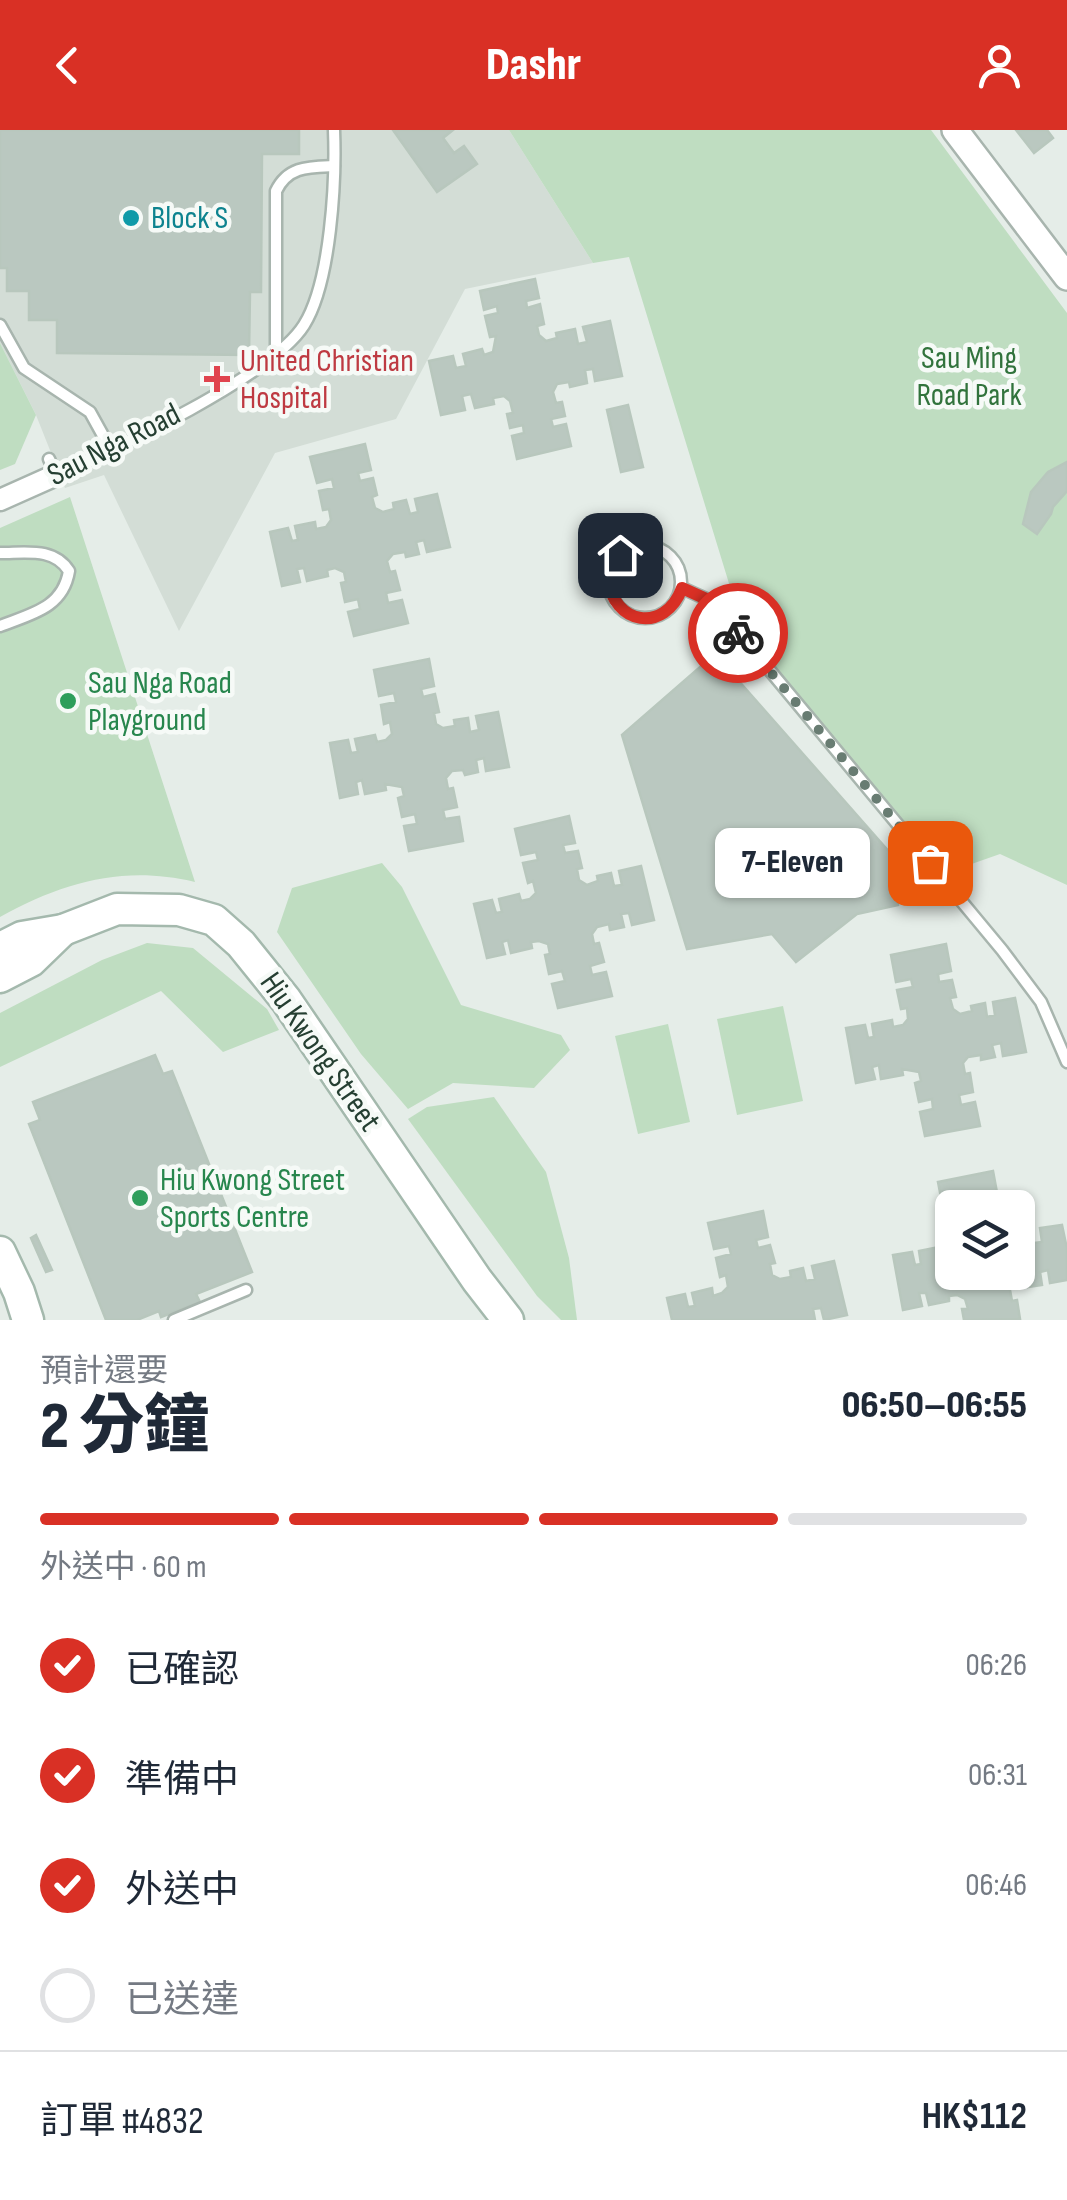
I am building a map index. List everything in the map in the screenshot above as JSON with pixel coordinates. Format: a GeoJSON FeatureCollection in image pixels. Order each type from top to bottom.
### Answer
{"type":"FeatureCollection","features":[{"type":"Feature","properties":{"kind":"main road","name":"Hiu Kwong Street"},"geometry":{"type":"LineString","coordinates":[[0,948],[22,937],[64,930],[117,909],[146,907],[198,913],[227,931],[286,1000],[508,1320]]}},
{"type":"Feature","properties":{"kind":"main road","name":"Hiu Kwong Street"},"geometry":{"type":"LineString","coordinates":[[0,977],[31,961],[64,930]]}},
{"type":"Feature","properties":{"kind":"main road"},"geometry":{"type":"LineString","coordinates":[[0,1252],[28,1320]]}},
{"type":"Feature","properties":{"kind":"street"},"geometry":{"type":"LineString","coordinates":[[955,130],[1067,276]]}},
{"type":"Feature","properties":{"kind":"street","name":"Sau Nga Road"},"geometry":{"type":"LineString","coordinates":[[0,500],[53,467]]}},
{"type":"Feature","properties":{"kind":"lane","name":"Sau Nga Road"},"geometry":{"type":"LineString","coordinates":[[53,467],[111,450],[247,376],[276,356],[304,325],[318,287],[334,205],[334,130]]}},
{"type":"Feature","properties":{"kind":"lane"},"geometry":{"type":"LineString","coordinates":[[276,356],[276,191],[292,171],[334,166]]}},
{"type":"Feature","properties":{"kind":"lane"},"geometry":{"type":"LineString","coordinates":[[0,325],[24,368],[90,412],[111,450]]}},
{"type":"Feature","properties":{"kind":"lane"},"geometry":{"type":"LineString","coordinates":[[652,546],[672,557],[682,588],[670,608],[660,615],[635,617],[614,602],[608,578],[620,555],[630,548],[652,546]]}},
{"type":"Feature","properties":{"kind":"lane"},"geometry":{"type":"LineString","coordinates":[[0,553],[48,553],[61,558],[69,571],[58,601],[0,626]]}},
{"type":"Feature","properties":{"kind":"lane"},"geometry":{"type":"LineString","coordinates":[[682,588],[713,602],[1002,950],[1042,1002],[1067,1062]]}},
{"type":"Feature","properties":{"kind":"lane"},"geometry":{"type":"LineString","coordinates":[[174,1320],[246,1290]]}},
{"type":"Feature","properties":{"kind":"shaded area","name":"United Christian Hospital"},"geometry":{"type":"Polygon","coordinates":[[[0,130],[509,130],[593,263],[465,289],[396,419],[275,453],[179,631],[104,475],[65,488],[36,415],[0,343],[0,130]]]}},
{"type":"Feature","properties":{"kind":"green space","name":"Sau Ming Road Park"},"geometry":{"type":"Polygon","coordinates":[[[509,130],[931,130],[1067,313],[1067,885],[1000,854],[946,873],[750,652],[629,257],[593,263],[509,130]]]}},
{"type":"Feature","properties":{"kind":"green space"},"geometry":{"type":"Polygon","coordinates":[[[0,343],[36,415],[15,464],[0,470],[0,343]]]}},
{"type":"Feature","properties":{"kind":"green space","name":"Sau Nga Road Playground"},"geometry":{"type":"Polygon","coordinates":[[[70,497],[195,882],[143,875],[95,880],[47,894],[0,917],[0,528],[70,497]]]}},
{"type":"Feature","properties":{"kind":"green space"},"geometry":{"type":"Polygon","coordinates":[[[382,863],[402,887],[461,1005],[561,1035],[570,1050],[534,1088],[453,1083],[408,1109],[361,1054],[277,932],[292,888],[382,863]]]}},
{"type":"Feature","properties":{"kind":"green space"},"geometry":{"type":"Polygon","coordinates":[[[147,943],[193,948],[267,1009],[279,1030],[223,1052],[161,991],[0,1067],[0,1013],[102,960],[147,943]]]}},
{"type":"Feature","properties":{"kind":"green space"},"geometry":{"type":"Polygon","coordinates":[[[783,1006],[803,1101],[737,1115],[717,1019],[783,1006]]]}},
{"type":"Feature","properties":{"kind":"green space"},"geometry":{"type":"Polygon","coordinates":[[[668,1024],[690,1122],[638,1134],[615,1036],[668,1024]]]}},
{"type":"Feature","properties":{"kind":"green space"},"geometry":{"type":"Polygon","coordinates":[[[494,1097],[546,1172],[569,1258],[577,1320],[561,1320],[537,1296],[408,1119],[427,1107],[494,1097]]]}},
{"type":"Feature","properties":{"kind":"building","name":"Block S"},"geometry":{"type":"Polygon","coordinates":[[[0,130],[299,130],[299,154],[262,154],[261,292],[250,292],[249,355],[57,353],[57,320],[29,320],[29,291],[7,291],[7,268],[0,268],[0,130]]]}},
{"type":"Feature","properties":{"kind":"building"},"geometry":{"type":"Polygon","coordinates":[[[393,130],[453,130],[443,138],[454,153],[464,146],[477,164],[437,192],[393,130]]]}},
{"type":"Feature","properties":{"kind":"building"},"geometry":{"type":"Polygon","coordinates":[[[1016,130],[1047,130],[1053,138],[1034,153],[1016,130]]]}},
{"type":"Feature","properties":{"kind":"building"},"geometry":{"type":"Polygon","coordinates":[[[535,279],[539,298],[526,301],[527,308],[540,304],[544,324],[537,326],[539,335],[546,341],[557,338],[556,333],[575,329],[578,344],[587,342],[583,327],[610,321],[622,376],[595,381],[593,369],[585,370],[587,383],[570,387],[569,382],[557,384],[553,392],[556,403],[562,402],[565,416],[551,419],[553,427],[566,424],[571,446],[517,459],[512,436],[524,433],[523,425],[510,428],[510,401],[504,396],[493,398],[494,404],[475,408],[471,394],[462,396],[465,410],[441,415],[429,361],[453,356],[456,368],[466,366],[463,354],[482,349],[484,355],[493,352],[496,336],[490,337],[485,316],[498,313],[497,306],[484,310],[480,291],[535,279]]]}},
{"type":"Feature","properties":{"kind":"building"},"geometry":{"type":"Polygon","coordinates":[[[628,405],[643,467],[621,472],[607,410],[628,405]]]}},
{"type":"Feature","properties":{"kind":"building"},"geometry":{"type":"Polygon","coordinates":[[[365,444],[371,470],[358,473],[360,481],[373,478],[375,508],[383,512],[394,509],[393,503],[406,500],[410,514],[418,512],[415,499],[437,494],[450,547],[427,552],[424,540],[416,542],[419,554],[393,554],[387,561],[390,572],[395,571],[400,590],[386,593],[388,603],[402,600],[408,623],[354,636],[348,612],[360,609],[358,599],[345,602],[341,583],[346,582],[344,572],[335,568],[327,570],[328,576],[307,581],[304,568],[297,569],[300,582],[282,586],[270,532],[288,528],[292,541],[298,540],[295,526],[315,522],[316,529],[326,527],[331,520],[329,509],[323,510],[319,491],[334,488],[332,479],[317,483],[310,457],[365,444]]]}},
{"type":"Feature","properties":{"kind":"building"},"geometry":{"type":"Polygon","coordinates":[[[1067,462],[1067,491],[1037,534],[1023,524],[1031,492],[1048,472],[1067,462]]]}},
{"type":"Feature","properties":{"kind":"building"},"geometry":{"type":"Polygon","coordinates":[[[715,654],[907,872],[896,881],[898,905],[857,914],[796,962],[772,934],[687,949],[622,735],[715,654]]]}},
{"type":"Feature","properties":{"kind":"building"},"geometry":{"type":"Polygon","coordinates":[[[429,659],[434,686],[421,689],[423,697],[435,694],[439,712],[434,713],[436,724],[443,728],[455,726],[454,720],[468,718],[470,732],[479,730],[476,716],[498,712],[509,767],[486,771],[484,758],[476,760],[478,772],[465,775],[463,770],[452,771],[446,778],[457,807],[443,810],[445,819],[459,817],[463,841],[409,851],[404,826],[417,824],[415,814],[402,817],[398,798],[404,796],[402,787],[385,784],[386,790],[365,794],[362,780],[356,782],[358,794],[340,798],[330,743],[348,740],[351,753],[358,752],[355,739],[375,735],[377,742],[386,740],[392,734],[390,722],[384,724],[381,705],[396,702],[394,693],[379,696],[374,670],[429,659]]]}},
{"type":"Feature","properties":{"kind":"building"},"geometry":{"type":"Polygon","coordinates":[[[569,816],[575,843],[563,845],[565,853],[578,851],[582,868],[577,869],[579,880],[587,885],[598,881],[597,876],[611,873],[614,886],[622,885],[619,871],[641,866],[654,920],[632,925],[629,913],[621,914],[624,927],[597,927],[592,934],[594,944],[599,943],[604,962],[590,966],[592,975],[606,972],[612,996],[558,1008],[552,984],[565,981],[562,971],[549,974],[545,955],[550,954],[548,944],[531,942],[532,948],[511,953],[508,940],[502,942],[505,954],[487,958],[474,904],[492,900],[496,913],[502,912],[499,899],[519,894],[521,901],[530,899],[536,893],[533,881],[528,883],[523,863],[538,860],[536,852],[521,855],[515,829],[569,816]]]}},
{"type":"Feature","properties":{"kind":"building"},"geometry":{"type":"Polygon","coordinates":[[[946,944],[951,971],[938,974],[939,982],[952,980],[956,997],[950,998],[953,1009],[960,1014],[985,1003],[987,1017],[995,1015],[993,1002],[1015,998],[1026,1052],[1003,1056],[1001,1043],[992,1045],[995,1057],[968,1057],[963,1063],[965,1074],[970,1073],[973,1092],[959,1095],[961,1105],[975,1102],[980,1126],[925,1136],[920,1112],[933,1109],[932,1099],[919,1102],[915,1083],[921,1081],[919,1072],[902,1069],[903,1075],[881,1079],[879,1065],[872,1067],[875,1079],[856,1083],[846,1028],[865,1025],[868,1038],[874,1037],[872,1024],[892,1020],[893,1027],[903,1025],[908,1019],[907,1008],[901,1009],[897,990],[913,987],[911,979],[896,982],[891,955],[946,944]]]}},
{"type":"Feature","properties":{"kind":"building","name":"Hiu Kwong Street Sports Centre"},"geometry":{"type":"Polygon","coordinates":[[[155,1055],[163,1074],[172,1071],[252,1272],[196,1294],[200,1302],[161,1317],[159,1311],[137,1320],[106,1320],[29,1124],[40,1120],[33,1102],[155,1055]]]}},
{"type":"Feature","properties":{"kind":"building"},"geometry":{"type":"Polygon","coordinates":[[[993,1171],[997,1190],[940,1190],[938,1182],[993,1171]]]}},
{"type":"Feature","properties":{"kind":"building"},"geometry":{"type":"Polygon","coordinates":[[[763,1211],[768,1237],[756,1240],[758,1248],[770,1245],[775,1263],[770,1264],[772,1275],[780,1279],[791,1277],[790,1271],[803,1268],[806,1281],[815,1279],[812,1266],[834,1261],[847,1315],[824,1320],[821,1308],[813,1309],[815,1320],[672,1320],[667,1298],[685,1294],[688,1307],[695,1306],[692,1293],[712,1288],[713,1296],[728,1287],[726,1275],[720,1277],[716,1258],[731,1254],[729,1246],[714,1249],[708,1223],[763,1211]]]}},
{"type":"Feature","properties":{"kind":"building"},"geometry":{"type":"Polygon","coordinates":[[[1062,1225],[1067,1280],[1050,1283],[1048,1270],[1040,1272],[1042,1285],[1035,1286],[1035,1243],[1042,1242],[1040,1228],[1062,1225]]]}},
{"type":"Feature","properties":{"kind":"building"},"geometry":{"type":"Polygon","coordinates":[[[36,1235],[52,1270],[46,1272],[31,1238],[36,1235]]]}},
{"type":"Feature","properties":{"kind":"building"},"geometry":{"type":"Polygon","coordinates":[[[935,1248],[935,1290],[1010,1290],[1012,1301],[1017,1300],[1020,1319],[964,1320],[962,1309],[968,1309],[965,1299],[957,1295],[929,1305],[926,1293],[919,1293],[922,1306],[903,1310],[893,1255],[912,1252],[915,1265],[921,1264],[919,1251],[935,1248]]]}},
{"type":"Feature","properties":{"kind":"way so far"},"geometry":{"type":"LineString","coordinates":[[738,633],[930,863]]}},
{"type":"Feature","properties":{"kind":"place","name":"Block S"},"geometry":{"type":"Point","coordinates":[131,218]}},
{"type":"Feature","properties":{"kind":"place","name":"United Christian Hospital"},"geometry":{"type":"Point","coordinates":[217,379]}},
{"type":"Feature","properties":{"kind":"place","name":"Sau Nga Road Playground"},"geometry":{"type":"Point","coordinates":[68,701]}},
{"type":"Feature","properties":{"kind":"place","name":"7-Eleven"},"geometry":{"type":"Point","coordinates":[930,863]}},
{"type":"Feature","properties":{"kind":"place","name":"Hiu Kwong Street Sports Centre"},"geometry":{"type":"Point","coordinates":[140,1198]}},
{"type":"Feature","properties":{"kind":"route"},"geometry":{"type":"LineString","coordinates":[[620,555],[608,578],[614,602],[623,611],[635,617],[660,615],[678,599],[682,588],[713,602],[738,633]]}}]}
